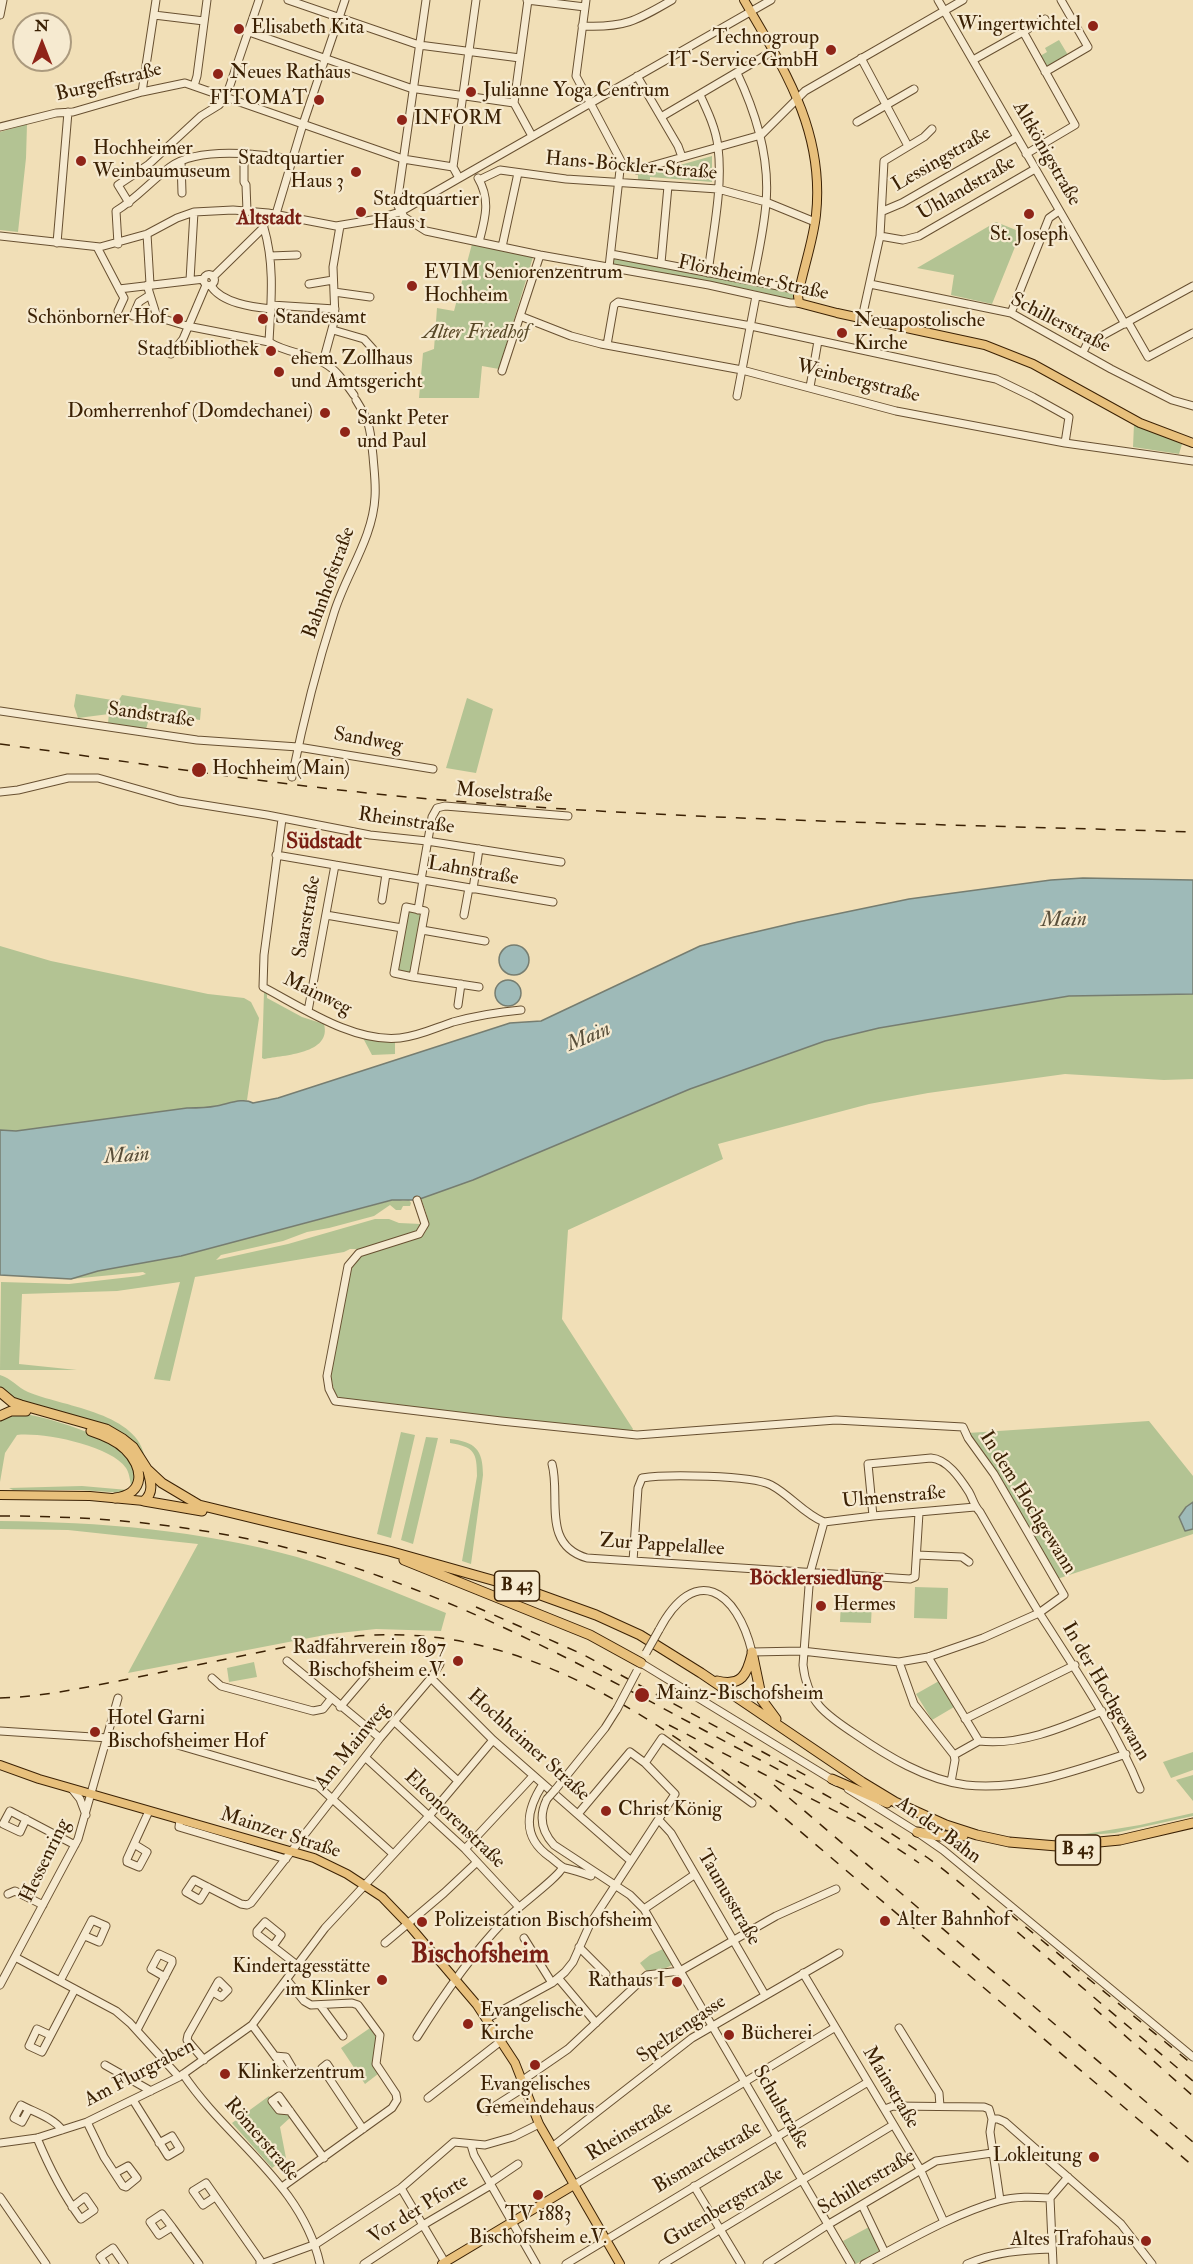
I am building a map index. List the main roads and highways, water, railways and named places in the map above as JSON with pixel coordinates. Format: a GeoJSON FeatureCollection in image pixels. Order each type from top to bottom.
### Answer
{"type":"FeatureCollection","features":[{"type":"Feature","properties":{"kind":"highway"},"geometry":{"type":"LineString","coordinates":[[0,1392],[21,1406],[118,1435],[137,1452],[147,1469],[162,1483],[189,1501],[240,1516]]}},
{"type":"Feature","properties":{"kind":"highway"},"geometry":{"type":"LineString","coordinates":[[0,1416],[11,1411],[26,1411],[76,1425],[117,1443],[129,1453],[136,1466],[140,1493],[144,1501],[148,1498],[151,1488],[147,1469]]}},
{"type":"Feature","properties":{"kind":"highway"},"geometry":{"type":"LineString","coordinates":[[115,1498],[133,1493],[139,1482]]}},
{"type":"Feature","properties":{"kind":"highway","name":"B 43"},"geometry":{"type":"LineString","coordinates":[[144,1501],[240,1516],[389,1551],[557,1599],[640,1635],[895,1802],[946,1825],[993,1839],[1041,1845],[1074,1845],[1139,1837],[1193,1823]]}},
{"type":"Feature","properties":{"kind":"highway","name":"B 43"},"geometry":{"type":"LineString","coordinates":[[213,1513],[404,1560],[545,1600],[613,1627],[692,1672],[887,1803],[935,1826],[963,1836],[1017,1848],[1076,1850],[1141,1842],[1193,1829]]}},
{"type":"Feature","properties":{"kind":"highway"},"geometry":{"type":"LineString","coordinates":[[404,1560],[590,1635],[639,1667]]}},
{"type":"Feature","properties":{"kind":"highway"},"geometry":{"type":"LineString","coordinates":[[701,1673],[723,1682],[735,1682],[745,1675],[752,1652],[762,1700],[771,1714],[788,1732]]}},
{"type":"Feature","properties":{"kind":"highway"},"geometry":{"type":"LineString","coordinates":[[832,1779],[887,1803]]}},
{"type":"Feature","properties":{"kind":"highway"},"geometry":{"type":"LineString","coordinates":[[917,1832],[939,1836],[963,1836]]}},
{"type":"Feature","properties":{"kind":"main road","name":"Flörsheimer Straße"},"geometry":{"type":"LineString","coordinates":[[746,0],[798,97],[808,126],[816,162],[815,222],[799,290],[799,303],[974,342],[1009,354],[1049,372],[1140,423],[1193,443]]}},
{"type":"Feature","properties":{"kind":"main road","name":"B 43"},"geometry":{"type":"LineString","coordinates":[[0,1495],[61,1495],[144,1501]]}},
{"type":"Feature","properties":{"kind":"main road","name":"Mainzer Straße"},"geometry":{"type":"LineString","coordinates":[[0,1766],[292,1851],[331,1865],[381,1897],[408,1924],[486,2019],[501,2041],[524,2084],[539,2124],[620,2264]]}},
{"type":"Feature","properties":{"kind":"main road","name":"Rheinstraße"},"geometry":{"type":"LineString","coordinates":[[444,2263],[574,2185]]}},
{"type":"Feature","properties":{"kind":"water","name":"Main"},"geometry":{"type":"Polygon","coordinates":[[[1083,878],[1193,880],[1193,994],[1069,996],[879,1028],[825,1041],[690,1089],[473,1180],[417,1200],[392,1200],[181,1256],[98,1271],[71,1279],[0,1275],[0,1130],[16,1131],[187,1108],[212,1107],[240,1101],[253,1103],[278,1098],[510,1023],[541,1021],[700,946],[798,922],[909,899],[1051,880],[1083,878]]]}},
{"type":"Feature","properties":{"kind":"water"},"geometry":{"type":"Polygon","coordinates":[[[514,945],[525,949],[529,960],[525,971],[514,975],[503,971],[499,960],[503,949],[514,945]]]}},
{"type":"Feature","properties":{"kind":"water"},"geometry":{"type":"Polygon","coordinates":[[[508,980],[517,984],[521,993],[517,1002],[508,1006],[499,1002],[495,993],[499,984],[508,980]]]}},
{"type":"Feature","properties":{"kind":"water"},"geometry":{"type":"Polygon","coordinates":[[[1193,1502],[1193,1529],[1185,1531],[1179,1517],[1193,1502]]]}},
{"type":"Feature","properties":{"kind":"railway"},"geometry":{"type":"LineString","coordinates":[[0,744],[331,789],[536,807],[817,821],[1193,832]]}},
{"type":"Feature","properties":{"kind":"railway"},"geometry":{"type":"LineString","coordinates":[[0,1516],[66,1517],[165,1525],[263,1542],[322,1557],[380,1576],[437,1598],[548,1649],[794,1778],[902,1840],[964,1886],[1193,2081]]}},
{"type":"Feature","properties":{"kind":"railway"},"geometry":{"type":"LineString","coordinates":[[476,1607],[582,1654],[807,1776]]}},
{"type":"Feature","properties":{"kind":"railway"},"geometry":{"type":"LineString","coordinates":[[0,1698],[68,1691],[304,1643],[357,1636],[431,1637],[485,1646],[536,1663],[585,1684],[632,1710],[678,1739],[767,1803],[1193,2166]]}},
{"type":"Feature","properties":{"kind":"railway"},"geometry":{"type":"LineString","coordinates":[[669,1725],[862,1825],[919,1863]]}},
{"type":"Feature","properties":{"kind":"railway"},"geometry":{"type":"LineString","coordinates":[[774,1785],[1193,2142]]}},
{"type":"Feature","properties":{"kind":"railway"},"geometry":{"type":"LineString","coordinates":[[1010,1914],[1193,2065]]}},
{"type":"Feature","properties":{"kind":"railway"},"geometry":{"type":"LineString","coordinates":[[1094,2008],[1193,2096]]}},
{"type":"Feature","properties":{"kind":"place","name":"Wingertwichtel"},"geometry":{"type":"Point","coordinates":[1093,26]}},
{"type":"Feature","properties":{"kind":"place","name":"Elisabeth Kita"},"geometry":{"type":"Point","coordinates":[239,29]}},
{"type":"Feature","properties":{"kind":"place","name":"Technogroup IT-Service GmbH"},"geometry":{"type":"Point","coordinates":[831,50]}},
{"type":"Feature","properties":{"kind":"place","name":"Neues Rathaus"},"geometry":{"type":"Point","coordinates":[218,74]}},
{"type":"Feature","properties":{"kind":"place","name":"Julianne Yoga Centrum"},"geometry":{"type":"Point","coordinates":[471,92]}},
{"type":"Feature","properties":{"kind":"place","name":"FITOMAT"},"geometry":{"type":"Point","coordinates":[319,100]}},
{"type":"Feature","properties":{"kind":"place","name":"INFORM"},"geometry":{"type":"Point","coordinates":[402,120]}},
{"type":"Feature","properties":{"kind":"place","name":"Hochheimer Weinbaumuseum"},"geometry":{"type":"Point","coordinates":[81,161]}},
{"type":"Feature","properties":{"kind":"place","name":"Stadtquartier Haus 3"},"geometry":{"type":"Point","coordinates":[356,172]}},
{"type":"Feature","properties":{"kind":"place","name":"Stadtquartier Haus 1"},"geometry":{"type":"Point","coordinates":[361,212]}},
{"type":"Feature","properties":{"kind":"place","name":"St. Joseph"},"geometry":{"type":"Point","coordinates":[1029,214]}},
{"type":"Feature","properties":{"kind":"place","name":"EVIM Seniorenzentrum Hochheim"},"geometry":{"type":"Point","coordinates":[412,286]}},
{"type":"Feature","properties":{"kind":"place","name":"Schönborner Hof"},"geometry":{"type":"Point","coordinates":[178,319]}},
{"type":"Feature","properties":{"kind":"place","name":"Standesamt"},"geometry":{"type":"Point","coordinates":[263,319]}},
{"type":"Feature","properties":{"kind":"place","name":"Neuapostolische Kirche"},"geometry":{"type":"Point","coordinates":[842,333]}},
{"type":"Feature","properties":{"kind":"place","name":"Stadtbibliothek"},"geometry":{"type":"Point","coordinates":[271,351]}},
{"type":"Feature","properties":{"kind":"place","name":"ehem. Zollhaus und Amtsgericht"},"geometry":{"type":"Point","coordinates":[279,372]}},
{"type":"Feature","properties":{"kind":"place","name":"Domherrenhof (Domdechanei)"},"geometry":{"type":"Point","coordinates":[325,413]}},
{"type":"Feature","properties":{"kind":"place","name":"Sankt Peter und Paul"},"geometry":{"type":"Point","coordinates":[345,432]}},
{"type":"Feature","properties":{"kind":"place","name":"Hochheim(Main)"},"geometry":{"type":"Point","coordinates":[199,770]}},
{"type":"Feature","properties":{"kind":"place","name":"Hermes"},"geometry":{"type":"Point","coordinates":[821,1606]}},
{"type":"Feature","properties":{"kind":"place","name":"Radfahrverein 1897 Bischofsheim e.V."},"geometry":{"type":"Point","coordinates":[458,1661]}},
{"type":"Feature","properties":{"kind":"place","name":"Mainz-Bischofsheim"},"geometry":{"type":"Point","coordinates":[642,1695]}},
{"type":"Feature","properties":{"kind":"place","name":"Hotel Garni Bischofsheimer Hof"},"geometry":{"type":"Point","coordinates":[95,1732]}},
{"type":"Feature","properties":{"kind":"place","name":"Christ König"},"geometry":{"type":"Point","coordinates":[606,1811]}},
{"type":"Feature","properties":{"kind":"place","name":"Alter Bahnhof"},"geometry":{"type":"Point","coordinates":[885,1921]}},
{"type":"Feature","properties":{"kind":"place","name":"Polizeistation Bischofsheim"},"geometry":{"type":"Point","coordinates":[422,1922]}},
{"type":"Feature","properties":{"kind":"place","name":"Kindertagesstätte im Klinker"},"geometry":{"type":"Point","coordinates":[382,1980]}},
{"type":"Feature","properties":{"kind":"place","name":"Rathaus I"},"geometry":{"type":"Point","coordinates":[677,1982]}},
{"type":"Feature","properties":{"kind":"place","name":"Evangelische Kirche"},"geometry":{"type":"Point","coordinates":[468,2024]}},
{"type":"Feature","properties":{"kind":"place","name":"Bücherei"},"geometry":{"type":"Point","coordinates":[729,2035]}},
{"type":"Feature","properties":{"kind":"place","name":"Evangelisches Gemeindehaus"},"geometry":{"type":"Point","coordinates":[535,2065]}},
{"type":"Feature","properties":{"kind":"place","name":"Klinkerzentrum"},"geometry":{"type":"Point","coordinates":[225,2074]}},
{"type":"Feature","properties":{"kind":"place","name":"Lokleitung"},"geometry":{"type":"Point","coordinates":[1094,2157]}},
{"type":"Feature","properties":{"kind":"place","name":"TV 1883 Bischofsheim e.V."},"geometry":{"type":"Point","coordinates":[538,2195]}},
{"type":"Feature","properties":{"kind":"place","name":"Altes Trafohaus"},"geometry":{"type":"Point","coordinates":[1146,2241]}},
{"type":"Feature","properties":{"kind":"district","name":"Altstadt"},"geometry":{"type":"Point","coordinates":[269,219]}},
{"type":"Feature","properties":{"kind":"district","name":"Südstadt"},"geometry":{"type":"Point","coordinates":[324,843]}},
{"type":"Feature","properties":{"kind":"district","name":"Böcklersiedlung"},"geometry":{"type":"Point","coordinates":[816,1579]}},
{"type":"Feature","properties":{"kind":"district","name":"Bischofsheim"},"geometry":{"type":"Point","coordinates":[480,1956]}},
{"type":"Feature","properties":{"kind":"park label","name":"Alter Friedhof"},"geometry":{"type":"Point","coordinates":[476,334]}}]}
